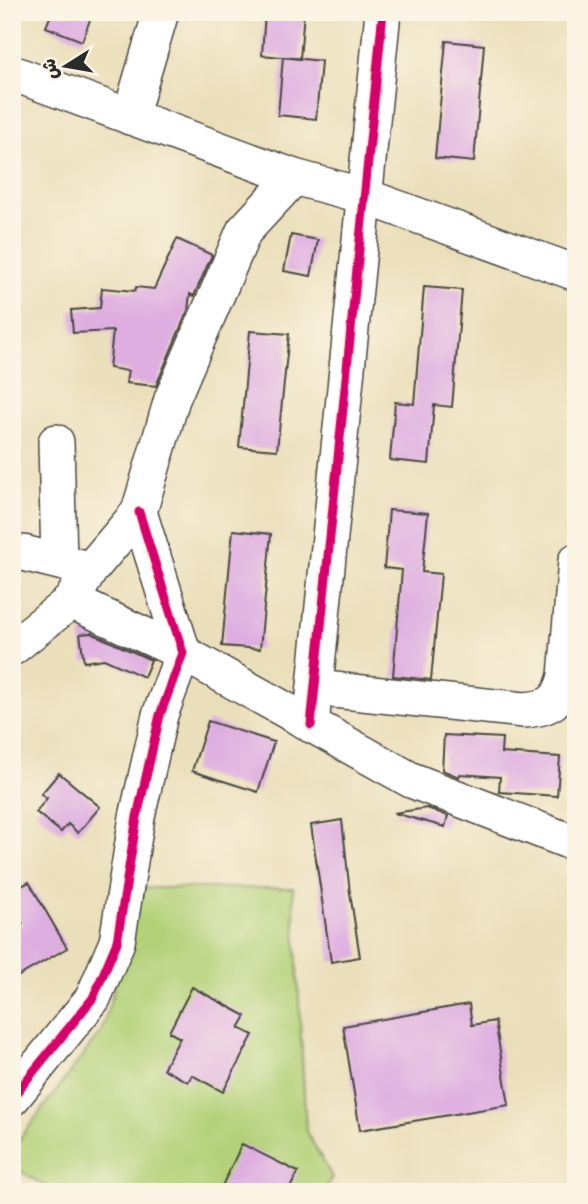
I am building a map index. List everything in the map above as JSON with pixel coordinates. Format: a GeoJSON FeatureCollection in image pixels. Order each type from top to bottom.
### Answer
{"type":"FeatureCollection","features":[{"type":"Feature","properties":{"kind":"street"},"geometry":{"type":"LineString","coordinates":[[130,117],[160,12]]}},
{"type":"Feature","properties":{"kind":"street"},"geometry":{"type":"LineString","coordinates":[[311,725],[383,12]]}},
{"type":"Feature","properties":{"kind":"street"},"geometry":{"type":"LineString","coordinates":[[12,73],[294,177],[364,196],[576,273]]}},
{"type":"Feature","properties":{"kind":"street"},"geometry":{"type":"LineString","coordinates":[[12,1098],[93,998],[117,942],[138,817],[160,715],[183,653],[139,512],[172,399],[244,231],[294,177]]}},
{"type":"Feature","properties":{"kind":"street"},"geometry":{"type":"LineString","coordinates":[[56,442],[74,566]]}},
{"type":"Feature","properties":{"kind":"street"},"geometry":{"type":"LineString","coordinates":[[12,648],[43,613],[74,566],[139,512]]}},
{"type":"Feature","properties":{"kind":"street"},"geometry":{"type":"LineString","coordinates":[[23,553],[74,566]]}},
{"type":"Feature","properties":{"kind":"street"},"geometry":{"type":"LineString","coordinates":[[315,688],[524,710],[538,709],[554,703],[562,691],[566,676],[576,561]]}},
{"type":"Feature","properties":{"kind":"street"},"geometry":{"type":"LineString","coordinates":[[43,613],[183,653],[411,780],[576,844]]}},
{"type":"Feature","properties":{"kind":"green space"},"geometry":{"type":"Polygon","coordinates":[[[143,888],[293,888],[306,1131],[332,1177],[324,1192],[55,1192],[12,1166],[12,1149],[102,1030],[143,888]]]}},
{"type":"Feature","properties":{"kind":"building"},"geometry":{"type":"Polygon","coordinates":[[[52,12],[93,12],[82,41],[46,27],[52,12]]]}},
{"type":"Feature","properties":{"kind":"building"},"geometry":{"type":"Polygon","coordinates":[[[265,12],[304,12],[300,59],[262,55],[265,12]]]}},
{"type":"Feature","properties":{"kind":"building"},"geometry":{"type":"Polygon","coordinates":[[[446,41],[484,45],[474,162],[435,158],[446,41]]]}},
{"type":"Feature","properties":{"kind":"building"},"geometry":{"type":"Polygon","coordinates":[[[283,57],[321,61],[316,119],[278,115],[283,57]]]}},
{"type":"Feature","properties":{"kind":"building"},"geometry":{"type":"Polygon","coordinates":[[[291,235],[318,240],[311,276],[284,271],[291,235]]]}},
{"type":"Feature","properties":{"kind":"building"},"geometry":{"type":"Polygon","coordinates":[[[177,239],[212,255],[194,296],[190,294],[188,310],[156,386],[126,383],[128,371],[109,368],[113,331],[73,333],[71,310],[100,308],[102,288],[135,291],[136,287],[154,289],[177,239]]]}},
{"type":"Feature","properties":{"kind":"building"},"geometry":{"type":"Polygon","coordinates":[[[424,287],[462,290],[452,407],[434,405],[429,464],[390,460],[395,402],[414,404],[424,287]]]}},
{"type":"Feature","properties":{"kind":"building"},"geometry":{"type":"Polygon","coordinates":[[[250,331],[289,334],[277,450],[239,447],[250,331]]]}},
{"type":"Feature","properties":{"kind":"building"},"geometry":{"type":"Polygon","coordinates":[[[389,510],[428,513],[422,572],[441,574],[431,680],[393,676],[402,570],[384,568],[389,510]]]}},
{"type":"Feature","properties":{"kind":"building"},"geometry":{"type":"Polygon","coordinates":[[[233,530],[271,534],[260,649],[222,646],[233,530]]]}},
{"type":"Feature","properties":{"kind":"building"},"geometry":{"type":"Polygon","coordinates":[[[91,633],[151,660],[144,677],[104,659],[84,662],[80,634],[91,633]]]}},
{"type":"Feature","properties":{"kind":"building"},"geometry":{"type":"Polygon","coordinates":[[[208,721],[274,742],[258,792],[192,771],[208,721]]]}},
{"type":"Feature","properties":{"kind":"building"},"geometry":{"type":"Polygon","coordinates":[[[444,735],[502,738],[501,753],[560,757],[557,796],[499,792],[500,777],[460,774],[459,777],[442,770],[444,735]]]}},
{"type":"Feature","properties":{"kind":"building"},"geometry":{"type":"Polygon","coordinates":[[[59,773],[100,807],[78,833],[68,824],[61,832],[36,812],[47,798],[41,794],[59,773]]]}},
{"type":"Feature","properties":{"kind":"building"},"geometry":{"type":"Polygon","coordinates":[[[427,808],[448,816],[445,827],[394,813],[427,808]]]}},
{"type":"Feature","properties":{"kind":"building"},"geometry":{"type":"Polygon","coordinates":[[[342,820],[360,957],[331,962],[311,825],[342,820]]]}},
{"type":"Feature","properties":{"kind":"building"},"geometry":{"type":"Polygon","coordinates":[[[29,882],[67,948],[12,980],[12,930],[23,924],[12,905],[12,891],[29,882]]]}},
{"type":"Feature","properties":{"kind":"building"},"geometry":{"type":"Polygon","coordinates":[[[192,987],[246,1016],[239,1028],[253,1035],[223,1092],[192,1075],[188,1082],[163,1069],[180,1038],[169,1032],[192,987]]]}},
{"type":"Feature","properties":{"kind":"building"},"geometry":{"type":"Polygon","coordinates":[[[469,1004],[472,1025],[495,1021],[509,1105],[360,1130],[343,1026],[469,1004]]]}},
{"type":"Feature","properties":{"kind":"building"},"geometry":{"type":"Polygon","coordinates":[[[242,1144],[298,1172],[288,1192],[219,1192],[242,1144]]]}},
{"type":"Feature","properties":{"kind":"cycle path"},"geometry":{"type":"LineString","coordinates":[[311,725],[383,12]]}},
{"type":"Feature","properties":{"kind":"cycle path"},"geometry":{"type":"LineString","coordinates":[[12,1098],[93,998],[117,942],[137,817],[160,715],[183,653],[139,512]]}}]}
